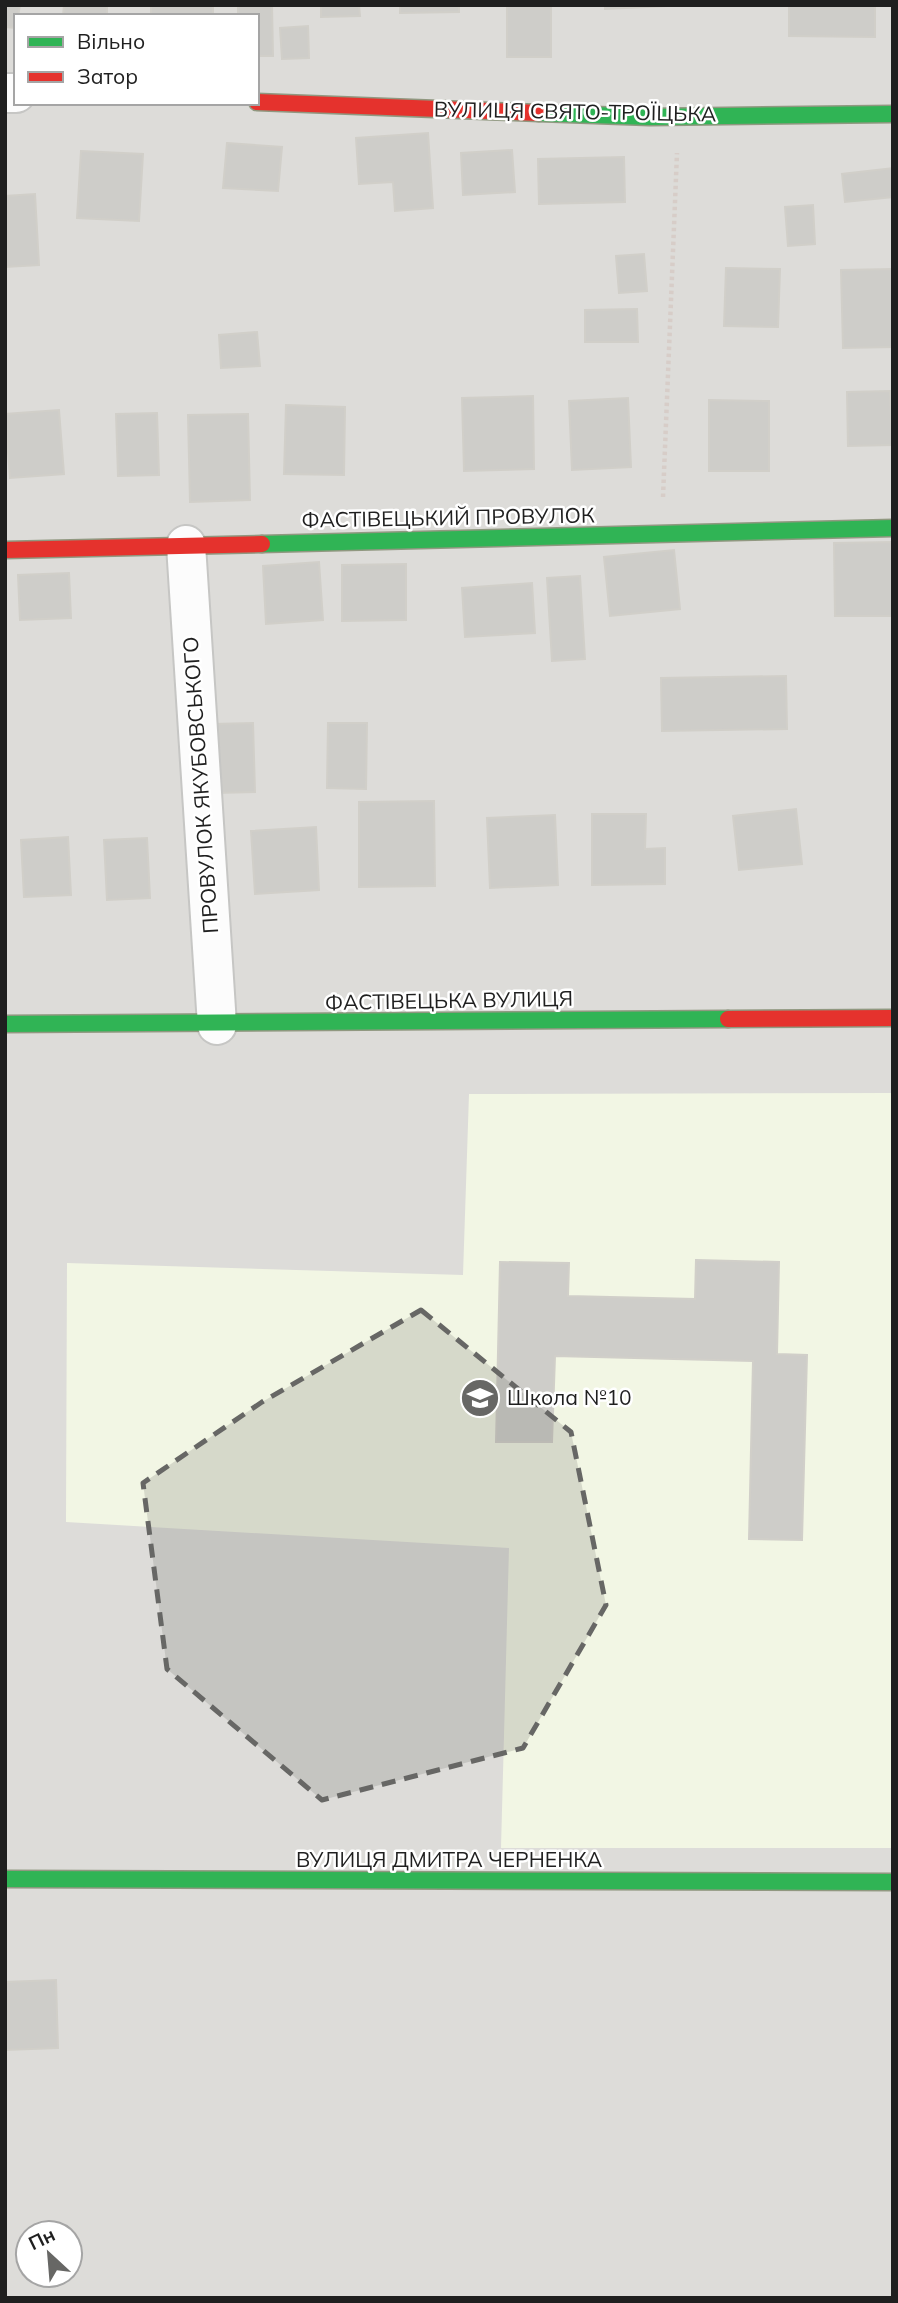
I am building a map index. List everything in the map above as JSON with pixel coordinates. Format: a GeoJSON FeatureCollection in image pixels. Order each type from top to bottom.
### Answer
{"type":"FeatureCollection","features":[{"type":"Feature","properties":{"kind":"street","name":"ВУЛИЦЯ СВЯТО-ТРОЇЦЬКА"},"geometry":{"type":"LineString","coordinates":[[259,102],[679,117],[893,114]]}},
{"type":"Feature","properties":{"kind":"street","name":"ФАСТІВЕЦЬКИЙ ПРОВУЛОК"},"geometry":{"type":"LineString","coordinates":[[5,550],[893,528]]}},
{"type":"Feature","properties":{"kind":"street","name":"ПРОВУЛОК ЯКУБОВСЬКОГО"},"geometry":{"type":"LineString","coordinates":[[186,545],[217,1025]]}},
{"type":"Feature","properties":{"kind":"street","name":"ФАСТІВЕЦЬКА ВУЛИЦЯ"},"geometry":{"type":"LineString","coordinates":[[5,1024],[217,1025],[893,1018]]}},
{"type":"Feature","properties":{"kind":"street","name":"ВУЛИЦЯ ДМИТРА ЧЕРНЕНКА"},"geometry":{"type":"LineString","coordinates":[[5,1879],[893,1882]]}},
{"type":"Feature","properties":{"kind":"path"},"geometry":{"type":"LineString","coordinates":[[662,533],[679,117]]}},
{"type":"Feature","properties":{"kind":"highlighted area"},"geometry":{"type":"Polygon","coordinates":[[[421,1310],[571,1432],[606,1605],[523,1748],[322,1800],[167,1669],[143,1483],[262,1402],[421,1310]]]}},
{"type":"Feature","properties":{"kind":"shaded area"},"geometry":{"type":"Polygon","coordinates":[[[5,5],[893,5],[893,2298],[5,2298],[5,5]]]}},
{"type":"Feature","properties":{"kind":"shaded area","name":"Школа №10"},"geometry":{"type":"Polygon","coordinates":[[[893,1093],[893,1848],[501,1848],[509,1548],[66,1522],[67,1263],[463,1275],[469,1094],[893,1093]]]}},
{"type":"Feature","properties":{"kind":"building"},"geometry":{"type":"Polygon","coordinates":[[[5,5],[20,5],[18,14],[14,14],[14,28],[5,27],[5,5]]]}},
{"type":"Feature","properties":{"kind":"building"},"geometry":{"type":"Polygon","coordinates":[[[64,5],[107,5],[107,14],[63,14],[64,5]]]}},
{"type":"Feature","properties":{"kind":"building"},"geometry":{"type":"Polygon","coordinates":[[[151,5],[213,5],[213,14],[151,14],[151,5]]]}},
{"type":"Feature","properties":{"kind":"building"},"geometry":{"type":"Polygon","coordinates":[[[238,5],[272,5],[273,56],[259,56],[259,14],[238,14],[238,5]]]}},
{"type":"Feature","properties":{"kind":"building"},"geometry":{"type":"Polygon","coordinates":[[[321,5],[359,5],[360,16],[321,17],[321,5]]]}},
{"type":"Feature","properties":{"kind":"building"},"geometry":{"type":"Polygon","coordinates":[[[400,5],[459,5],[459,12],[400,13],[400,5]]]}},
{"type":"Feature","properties":{"kind":"building"},"geometry":{"type":"Polygon","coordinates":[[[507,5],[551,5],[551,57],[507,57],[507,5]]]}},
{"type":"Feature","properties":{"kind":"building"},"geometry":{"type":"Polygon","coordinates":[[[605,5],[667,5],[667,6],[605,9],[605,5]]]}},
{"type":"Feature","properties":{"kind":"building"},"geometry":{"type":"Polygon","coordinates":[[[789,5],[875,5],[875,37],[789,36],[789,5]]]}},
{"type":"Feature","properties":{"kind":"building"},"geometry":{"type":"Polygon","coordinates":[[[308,26],[309,58],[282,59],[280,28],[308,26]]]}},
{"type":"Feature","properties":{"kind":"building"},"geometry":{"type":"Polygon","coordinates":[[[428,133],[433,208],[395,211],[393,182],[359,184],[356,138],[428,133]]]}},
{"type":"Feature","properties":{"kind":"building"},"geometry":{"type":"Polygon","coordinates":[[[227,143],[282,147],[278,191],[223,188],[227,143]]]}},
{"type":"Feature","properties":{"kind":"building"},"geometry":{"type":"Polygon","coordinates":[[[512,150],[515,192],[463,195],[461,153],[512,150]]]}},
{"type":"Feature","properties":{"kind":"building"},"geometry":{"type":"Polygon","coordinates":[[[81,151],[143,154],[139,221],[77,218],[81,151]]]}},
{"type":"Feature","properties":{"kind":"building"},"geometry":{"type":"Polygon","coordinates":[[[624,157],[625,202],[539,204],[538,159],[624,157]]]}},
{"type":"Feature","properties":{"kind":"building"},"geometry":{"type":"Polygon","coordinates":[[[893,168],[893,197],[845,202],[842,174],[893,168]]]}},
{"type":"Feature","properties":{"kind":"building"},"geometry":{"type":"Polygon","coordinates":[[[35,194],[39,265],[5,267],[5,196],[35,194]]]}},
{"type":"Feature","properties":{"kind":"building"},"geometry":{"type":"Polygon","coordinates":[[[813,205],[815,244],[788,246],[785,207],[813,205]]]}},
{"type":"Feature","properties":{"kind":"building"},"geometry":{"type":"Polygon","coordinates":[[[644,254],[647,291],[619,293],[616,256],[644,254]]]}},
{"type":"Feature","properties":{"kind":"building"},"geometry":{"type":"Polygon","coordinates":[[[726,268],[780,269],[778,327],[724,326],[726,268]]]}},
{"type":"Feature","properties":{"kind":"building"},"geometry":{"type":"Polygon","coordinates":[[[893,269],[893,347],[843,348],[841,270],[893,269]]]}},
{"type":"Feature","properties":{"kind":"building"},"geometry":{"type":"Polygon","coordinates":[[[637,309],[638,342],[585,342],[585,310],[637,309]]]}},
{"type":"Feature","properties":{"kind":"building"},"geometry":{"type":"Polygon","coordinates":[[[257,332],[260,366],[221,368],[219,335],[257,332]]]}},
{"type":"Feature","properties":{"kind":"building"},"geometry":{"type":"Polygon","coordinates":[[[890,391],[892,445],[848,446],[847,392],[890,391]]]}},
{"type":"Feature","properties":{"kind":"building"},"geometry":{"type":"Polygon","coordinates":[[[533,396],[534,469],[464,471],[462,398],[533,396]]]}},
{"type":"Feature","properties":{"kind":"building"},"geometry":{"type":"Polygon","coordinates":[[[628,398],[631,467],[572,470],[569,401],[628,398]]]}},
{"type":"Feature","properties":{"kind":"building"},"geometry":{"type":"Polygon","coordinates":[[[709,400],[769,401],[769,471],[709,471],[709,400]]]}},
{"type":"Feature","properties":{"kind":"building"},"geometry":{"type":"Polygon","coordinates":[[[286,405],[345,407],[344,475],[284,474],[286,405]]]}},
{"type":"Feature","properties":{"kind":"building"},"geometry":{"type":"Polygon","coordinates":[[[59,410],[64,474],[10,478],[5,414],[59,410]]]}},
{"type":"Feature","properties":{"kind":"building"},"geometry":{"type":"Polygon","coordinates":[[[157,413],[159,475],[118,476],[116,414],[157,413]]]}},
{"type":"Feature","properties":{"kind":"building"},"geometry":{"type":"Polygon","coordinates":[[[248,414],[250,500],[190,502],[188,415],[248,414]]]}},
{"type":"Feature","properties":{"kind":"building"},"geometry":{"type":"Polygon","coordinates":[[[893,542],[893,616],[835,616],[834,543],[893,542]]]}},
{"type":"Feature","properties":{"kind":"building"},"geometry":{"type":"Polygon","coordinates":[[[674,550],[680,609],[610,616],[604,557],[674,550]]]}},
{"type":"Feature","properties":{"kind":"building"},"geometry":{"type":"Polygon","coordinates":[[[319,562],[323,620],[266,624],[263,566],[319,562]]]}},
{"type":"Feature","properties":{"kind":"building"},"geometry":{"type":"Polygon","coordinates":[[[406,564],[406,620],[342,621],[342,565],[406,564]]]}},
{"type":"Feature","properties":{"kind":"building"},"geometry":{"type":"Polygon","coordinates":[[[69,573],[71,618],[20,620],[18,575],[69,573]]]}},
{"type":"Feature","properties":{"kind":"building"},"geometry":{"type":"Polygon","coordinates":[[[580,576],[585,659],[552,661],[547,578],[580,576]]]}},
{"type":"Feature","properties":{"kind":"building"},"geometry":{"type":"Polygon","coordinates":[[[532,583],[535,633],[465,637],[462,588],[532,583]]]}},
{"type":"Feature","properties":{"kind":"building"},"geometry":{"type":"Polygon","coordinates":[[[786,676],[787,729],[662,731],[661,678],[786,676]]]}},
{"type":"Feature","properties":{"kind":"building"},"geometry":{"type":"Polygon","coordinates":[[[253,723],[255,792],[216,793],[213,724],[253,723]]]}},
{"type":"Feature","properties":{"kind":"building"},"geometry":{"type":"Polygon","coordinates":[[[328,723],[367,723],[366,789],[327,788],[328,723]]]}},
{"type":"Feature","properties":{"kind":"building"},"geometry":{"type":"Polygon","coordinates":[[[434,801],[435,886],[359,887],[359,802],[434,801]]]}},
{"type":"Feature","properties":{"kind":"building"},"geometry":{"type":"Polygon","coordinates":[[[796,809],[802,864],[739,870],[733,816],[796,809]]]}},
{"type":"Feature","properties":{"kind":"building"},"geometry":{"type":"Polygon","coordinates":[[[592,814],[646,814],[645,849],[665,848],[665,884],[592,885],[592,814]]]}},
{"type":"Feature","properties":{"kind":"building"},"geometry":{"type":"Polygon","coordinates":[[[555,815],[558,885],[490,888],[487,818],[555,815]]]}},
{"type":"Feature","properties":{"kind":"building"},"geometry":{"type":"Polygon","coordinates":[[[316,827],[319,890],[255,894],[251,831],[316,827]]]}},
{"type":"Feature","properties":{"kind":"building"},"geometry":{"type":"Polygon","coordinates":[[[68,837],[71,895],[24,897],[21,840],[68,837]]]}},
{"type":"Feature","properties":{"kind":"building"},"geometry":{"type":"Polygon","coordinates":[[[147,838],[150,898],[107,900],[104,840],[147,838]]]}},
{"type":"Feature","properties":{"kind":"building"},"geometry":{"type":"Polygon","coordinates":[[[696,1260],[779,1262],[777,1354],[807,1355],[802,1540],[749,1539],[753,1361],[555,1356],[552,1442],[496,1442],[500,1262],[569,1263],[568,1296],[695,1299],[696,1260]]]}},
{"type":"Feature","properties":{"kind":"building"},"geometry":{"type":"Polygon","coordinates":[[[56,1980],[58,2048],[5,2050],[5,1982],[56,1980]]]}},
{"type":"Feature","properties":{"kind":"traffic: fast"},"geometry":{"type":"LineString","coordinates":[[539,113],[650,117],[893,114]]}},
{"type":"Feature","properties":{"kind":"traffic: fast"},"geometry":{"type":"LineString","coordinates":[[262,544],[893,528]]}},
{"type":"Feature","properties":{"kind":"traffic: fast"},"geometry":{"type":"LineString","coordinates":[[5,1024],[728,1019]]}},
{"type":"Feature","properties":{"kind":"traffic: fast"},"geometry":{"type":"LineString","coordinates":[[5,1879],[893,1882]]}},
{"type":"Feature","properties":{"kind":"traffic: jam"},"geometry":{"type":"LineString","coordinates":[[259,102],[539,113]]}},
{"type":"Feature","properties":{"kind":"traffic: jam"},"geometry":{"type":"LineString","coordinates":[[5,550],[262,544]]}},
{"type":"Feature","properties":{"kind":"traffic: jam"},"geometry":{"type":"LineString","coordinates":[[728,1019],[893,1018]]}},
{"type":"Feature","properties":{"kind":"place","name":"Школа №10"},"geometry":{"type":"Point","coordinates":[480,1398]}}]}
